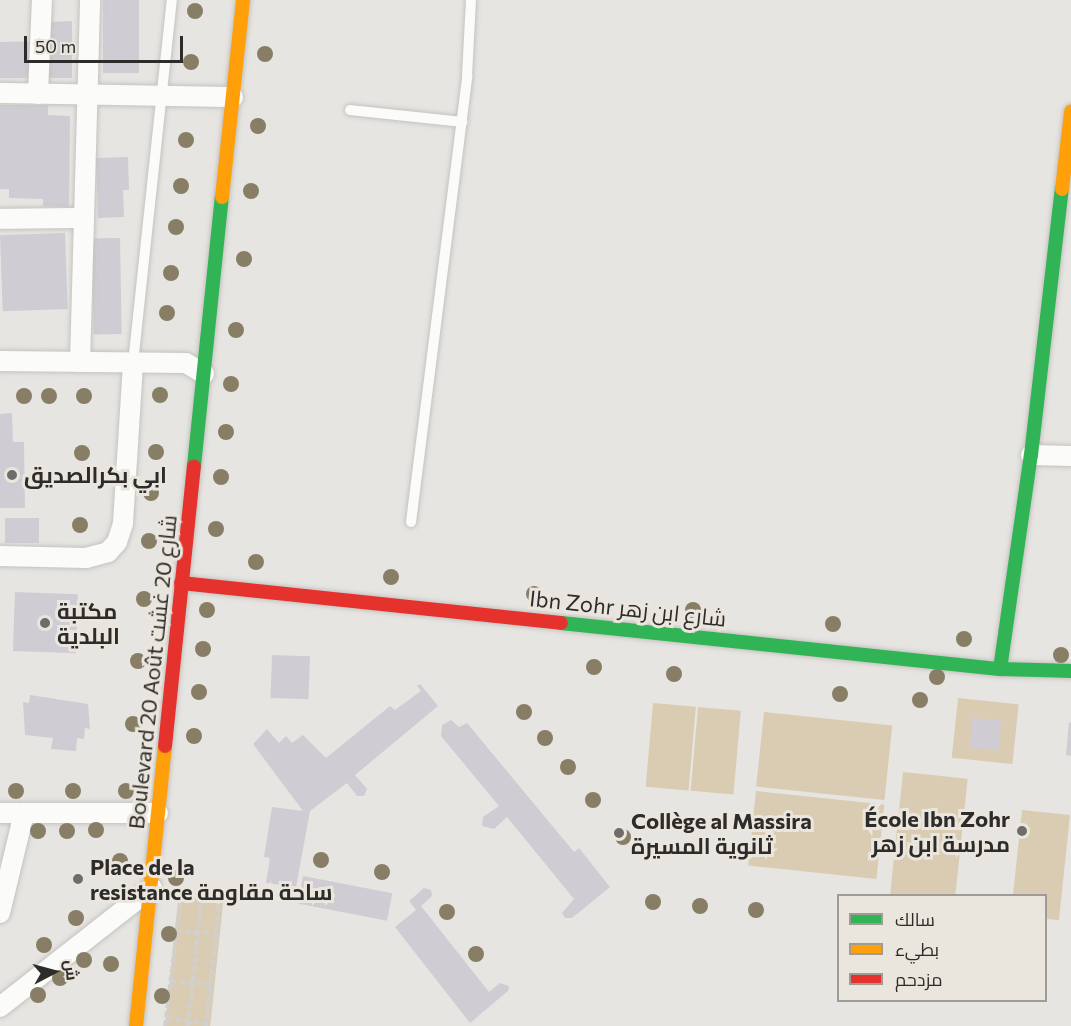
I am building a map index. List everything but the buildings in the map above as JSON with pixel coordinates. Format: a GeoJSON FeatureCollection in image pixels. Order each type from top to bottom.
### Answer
{"type":"FeatureCollection","features":[{"type":"Feature","properties":{"kind":"street"},"geometry":{"type":"LineString","coordinates":[[38,94],[42,0]]}},
{"type":"Feature","properties":{"kind":"street"},"geometry":{"type":"LineString","coordinates":[[80,362],[90,0]]}},
{"type":"Feature","properties":{"kind":"street","name":"Boulevard 20 Août شارع 20 غشت"},"geometry":{"type":"LineString","coordinates":[[136,1026],[243,0]]}},
{"type":"Feature","properties":{"kind":"street"},"geometry":{"type":"LineString","coordinates":[[0,93],[233,97]]}},
{"type":"Feature","properties":{"kind":"street"},"geometry":{"type":"LineString","coordinates":[[1000,669],[1031,455],[1071,112]]}},
{"type":"Feature","properties":{"kind":"street"},"geometry":{"type":"LineString","coordinates":[[0,219],[84,218]]}},
{"type":"Feature","properties":{"kind":"street"},"geometry":{"type":"LineString","coordinates":[[0,361],[186,363],[204,374]]}},
{"type":"Feature","properties":{"kind":"street"},"geometry":{"type":"LineString","coordinates":[[0,555],[86,558],[108,552],[117,542],[123,523],[133,363]]}},
{"type":"Feature","properties":{"kind":"street"},"geometry":{"type":"LineString","coordinates":[[1031,455],[1071,456]]}},
{"type":"Feature","properties":{"kind":"street","name":"Ibn Zohr شارع ابن زهر"},"geometry":{"type":"LineString","coordinates":[[182,583],[1000,669],[1071,671]]}},
{"type":"Feature","properties":{"kind":"street"},"geometry":{"type":"LineString","coordinates":[[0,813],[158,813]]}},
{"type":"Feature","properties":{"kind":"street"},"geometry":{"type":"LineString","coordinates":[[0,913],[4,879],[24,813]]}},
{"type":"Feature","properties":{"kind":"street"},"geometry":{"type":"LineString","coordinates":[[0,1007],[152,888]]}},
{"type":"Feature","properties":{"kind":"lane"},"geometry":{"type":"LineString","coordinates":[[133,363],[172,0]]}},
{"type":"Feature","properties":{"kind":"lane"},"geometry":{"type":"LineString","coordinates":[[411,522],[462,122],[471,0]]}},
{"type":"Feature","properties":{"kind":"lane"},"geometry":{"type":"LineString","coordinates":[[350,110],[462,122]]}},
{"type":"Feature","properties":{"kind":"path"},"geometry":{"type":"LineString","coordinates":[[165,1026],[181,895],[220,897],[207,1024],[188,1024],[166,1018]]}},
{"type":"Feature","properties":{"kind":"path"},"geometry":{"type":"LineString","coordinates":[[188,1024],[202,896]]}},
{"type":"Feature","properties":{"kind":"path"},"geometry":{"type":"LineString","coordinates":[[176,931],[216,933]]}},
{"type":"Feature","properties":{"kind":"path"},"geometry":{"type":"LineString","coordinates":[[170,981],[210,984]]}},
{"type":"Feature","properties":{"kind":"shaded area"},"geometry":{"type":"Polygon","coordinates":[[[958,698],[1019,704],[1012,764],[952,758],[958,698]]]}},
{"type":"Feature","properties":{"kind":"shaded area"},"geometry":{"type":"Polygon","coordinates":[[[653,703],[696,707],[689,790],[646,787],[653,703]]]}},
{"type":"Feature","properties":{"kind":"shaded area"},"geometry":{"type":"Polygon","coordinates":[[[698,707],[741,711],[734,794],[691,791],[698,707]]]}},
{"type":"Feature","properties":{"kind":"shaded area"},"geometry":{"type":"Polygon","coordinates":[[[764,712],[892,725],[884,800],[756,787],[764,712]]]}},
{"type":"Feature","properties":{"kind":"shaded area"},"geometry":{"type":"Polygon","coordinates":[[[903,772],[968,779],[956,894],[890,894],[903,772]]]}},
{"type":"Feature","properties":{"kind":"shaded area"},"geometry":{"type":"Polygon","coordinates":[[[756,791],[884,804],[876,879],[748,866],[756,791]]]}},
{"type":"Feature","properties":{"kind":"shaded area"},"geometry":{"type":"Polygon","coordinates":[[[1022,810],[1070,815],[1059,920],[1047,919],[1047,894],[1013,894],[1022,810]]]}},
{"type":"Feature","properties":{"kind":"shaded area"},"geometry":{"type":"Polygon","coordinates":[[[179,892],[224,897],[210,1026],[165,1026],[179,892]]]}},
{"type":"Feature","properties":{"kind":"traffic: fast"},"geometry":{"type":"LineString","coordinates":[[1000,669],[1031,455],[1062,189]]}},
{"type":"Feature","properties":{"kind":"traffic: fast"},"geometry":{"type":"LineString","coordinates":[[194,466],[222,197]]}},
{"type":"Feature","properties":{"kind":"traffic: fast"},"geometry":{"type":"LineString","coordinates":[[561,623],[1000,669],[1071,671]]}},
{"type":"Feature","properties":{"kind":"traffic: slow"},"geometry":{"type":"LineString","coordinates":[[222,197],[243,0]]}},
{"type":"Feature","properties":{"kind":"traffic: slow"},"geometry":{"type":"LineString","coordinates":[[1062,189],[1071,112]]}},
{"type":"Feature","properties":{"kind":"traffic: slow"},"geometry":{"type":"LineString","coordinates":[[136,1026],[165,746]]}},
{"type":"Feature","properties":{"kind":"traffic: jam"},"geometry":{"type":"LineString","coordinates":[[165,746],[194,466]]}},
{"type":"Feature","properties":{"kind":"traffic: jam"},"geometry":{"type":"LineString","coordinates":[[181,583],[561,623]]}},
{"type":"Feature","properties":{"kind":"place","name":"ابي بكرالصديق"},"geometry":{"type":"Point","coordinates":[12,475]}},
{"type":"Feature","properties":{"kind":"place","name":"مكتبة البلدية"},"geometry":{"type":"Point","coordinates":[45,623]}},
{"type":"Feature","properties":{"kind":"place","name":"École Ibn Zohr مدرسة ابن زهر"},"geometry":{"type":"Point","coordinates":[1022,831]}},
{"type":"Feature","properties":{"kind":"place","name":"Collège al Massira ثانوية المسيرة"},"geometry":{"type":"Point","coordinates":[619,833]}},
{"type":"Feature","properties":{"kind":"place","name":"Place de la resistance ساحة مقاومة"},"geometry":{"type":"Point","coordinates":[78,879]}}]}
